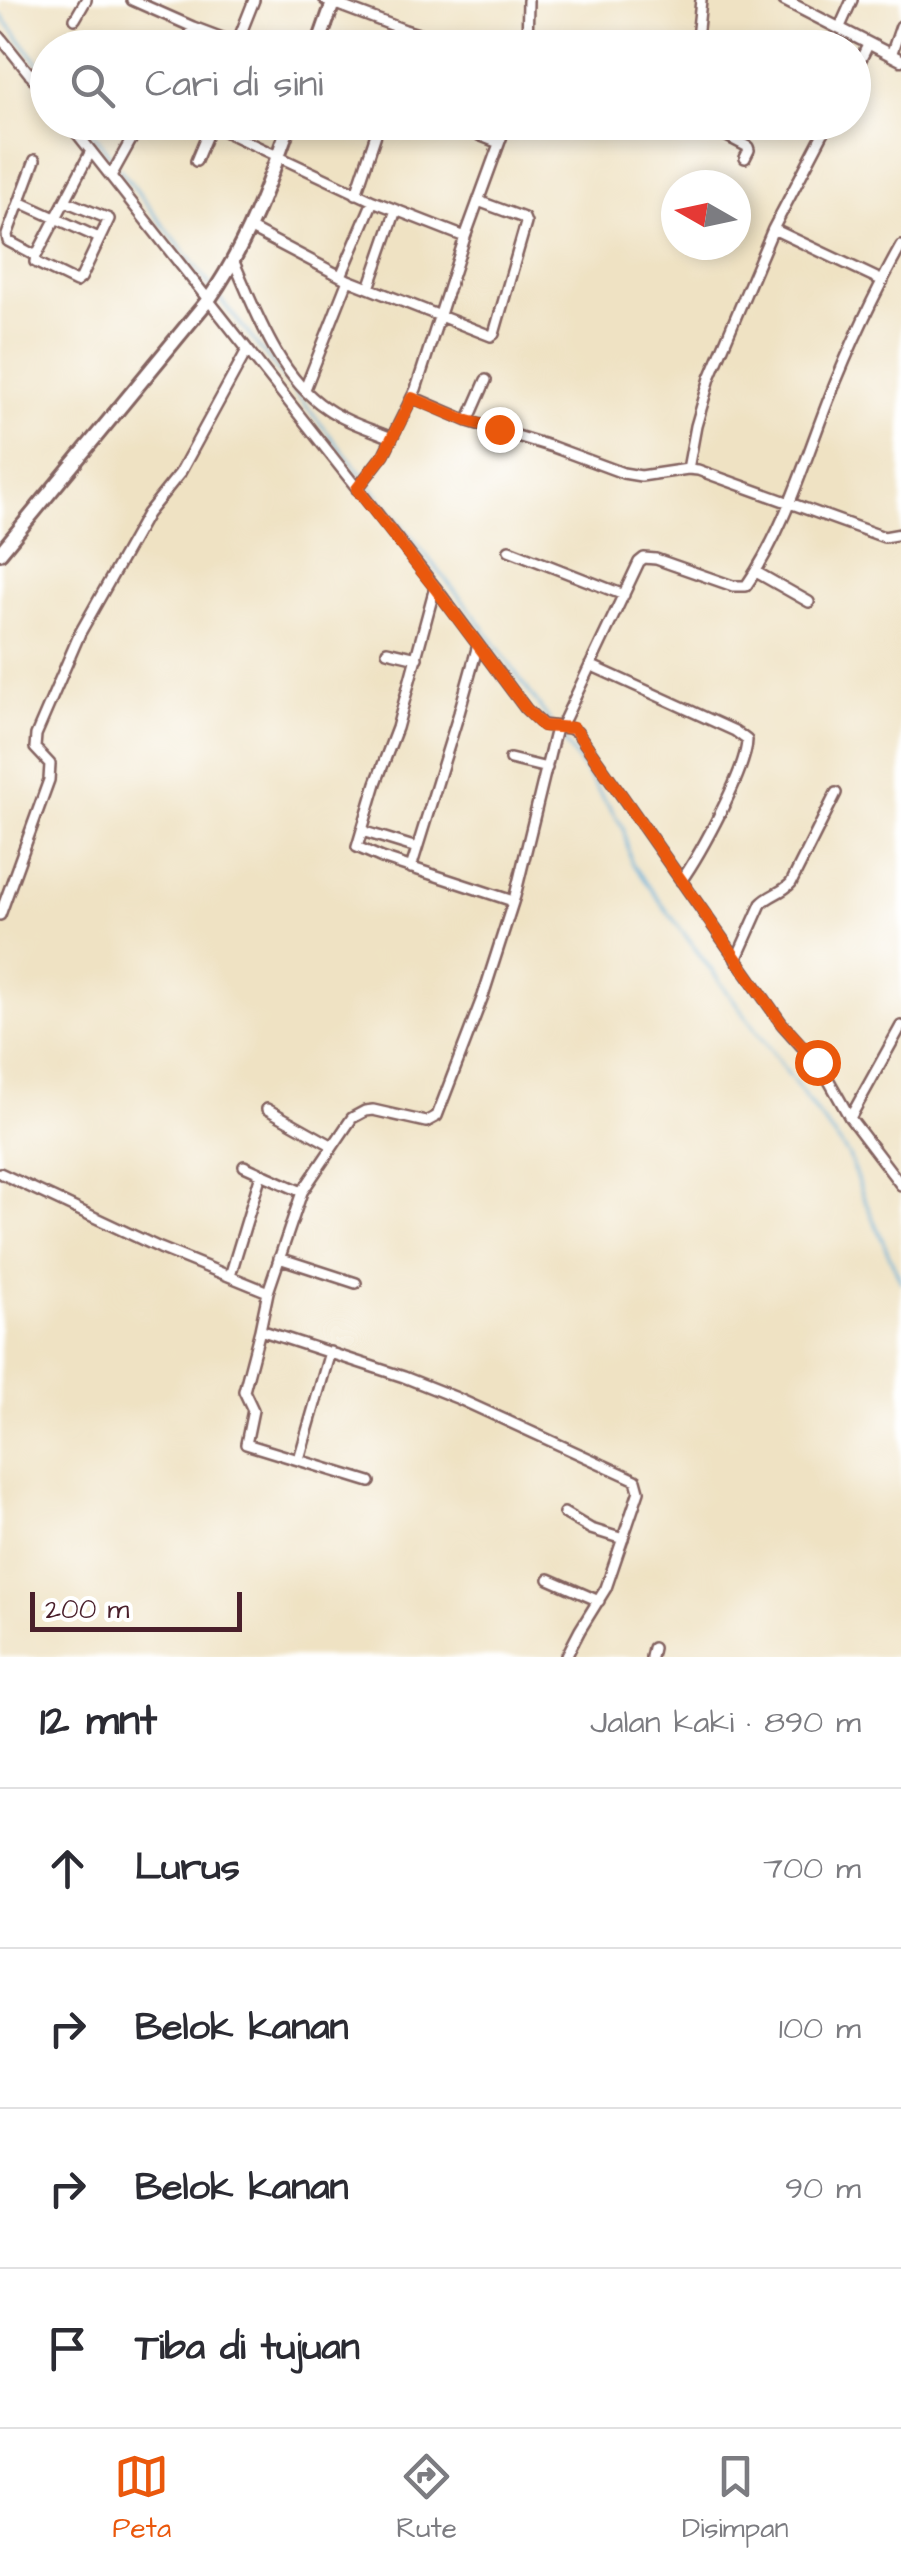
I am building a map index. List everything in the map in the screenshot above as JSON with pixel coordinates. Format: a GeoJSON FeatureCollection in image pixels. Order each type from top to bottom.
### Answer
{"type":"FeatureCollection","features":[{"type":"Feature","properties":{"kind":"highway"},"geometry":{"type":"LineString","coordinates":[[322,30],[331,1]]}},
{"type":"Feature","properties":{"kind":"highway"},"geometry":{"type":"LineString","coordinates":[[0,552],[212,294],[251,229],[284,140]]}},
{"type":"Feature","properties":{"kind":"main road"},"geometry":{"type":"LineString","coordinates":[[790,1],[839,30]]}},
{"type":"Feature","properties":{"kind":"main road"},"geometry":{"type":"LineString","coordinates":[[871,46],[896,58]]}},
{"type":"Feature","properties":{"kind":"street"},"geometry":{"type":"LineString","coordinates":[[75,18],[86,0]]}},
{"type":"Feature","properties":{"kind":"street"},"geometry":{"type":"LineString","coordinates":[[132,0],[202,30]]}},
{"type":"Feature","properties":{"kind":"street"},"geometry":{"type":"LineString","coordinates":[[242,30],[254,0]]}},
{"type":"Feature","properties":{"kind":"street"},"geometry":{"type":"LineString","coordinates":[[527,30],[528,0]]}},
{"type":"Feature","properties":{"kind":"street"},"geometry":{"type":"LineString","coordinates":[[698,30],[701,0]]}},
{"type":"Feature","properties":{"kind":"street"},"geometry":{"type":"LineString","coordinates":[[839,30],[852,0]]}},
{"type":"Feature","properties":{"kind":"street"},"geometry":{"type":"LineString","coordinates":[[331,1],[405,30]]}},
{"type":"Feature","properties":{"kind":"street"},"geometry":{"type":"LineString","coordinates":[[896,58],[901,26]]}},
{"type":"Feature","properties":{"kind":"street"},"geometry":{"type":"LineString","coordinates":[[0,37],[30,62]]}},
{"type":"Feature","properties":{"kind":"street"},"geometry":{"type":"LineString","coordinates":[[83,140],[212,294],[247,350],[526,709],[543,726],[573,728],[577,732],[782,1024],[823,1070],[850,1118],[901,1186]]}},
{"type":"Feature","properties":{"kind":"street"},"geometry":{"type":"LineString","coordinates":[[111,176],[131,140]]}},
{"type":"Feature","properties":{"kind":"street"},"geometry":{"type":"LineString","coordinates":[[196,161],[203,140]]}},
{"type":"Feature","properties":{"kind":"street"},"geometry":{"type":"LineString","coordinates":[[242,140],[372,201],[464,237]]}},
{"type":"Feature","properties":{"kind":"street"},"geometry":{"type":"LineString","coordinates":[[356,194],[374,140]]}},
{"type":"Feature","properties":{"kind":"street"},"geometry":{"type":"LineString","coordinates":[[491,140],[499,143]]}},
{"type":"Feature","properties":{"kind":"street"},"geometry":{"type":"LineString","coordinates":[[357,489],[384,454],[412,398],[500,140]]}},
{"type":"Feature","properties":{"kind":"street"},"geometry":{"type":"LineString","coordinates":[[735,140],[748,146],[745,158]]}},
{"type":"Feature","properties":{"kind":"street"},"geometry":{"type":"LineString","coordinates":[[688,469],[710,378],[773,229],[819,140]]}},
{"type":"Feature","properties":{"kind":"street"},"geometry":{"type":"LineString","coordinates":[[65,201],[110,221],[76,282],[35,262],[36,256],[91,151]]}},
{"type":"Feature","properties":{"kind":"street"},"geometry":{"type":"LineString","coordinates":[[35,160],[7,234],[8,241],[36,256]]}},
{"type":"Feature","properties":{"kind":"street"},"geometry":{"type":"LineString","coordinates":[[304,389],[372,201]]}},
{"type":"Feature","properties":{"kind":"street"},"geometry":{"type":"LineString","coordinates":[[251,229],[344,278],[486,336],[494,334],[526,220],[478,201]]}},
{"type":"Feature","properties":{"kind":"street"},"geometry":{"type":"LineString","coordinates":[[20,202],[98,238]]}},
{"type":"Feature","properties":{"kind":"street"},"geometry":{"type":"LineString","coordinates":[[369,288],[396,210]]}},
{"type":"Feature","properties":{"kind":"street"},"geometry":{"type":"LineString","coordinates":[[773,229],[883,281]]}},
{"type":"Feature","properties":{"kind":"street"},"geometry":{"type":"LineString","coordinates":[[370,1482],[246,1444],[253,1410],[244,1391],[268,1292],[302,1192],[352,1118],[373,1110],[426,1122],[438,1116],[513,901],[558,728],[640,562],[644,558],[674,564],[733,586],[746,586],[790,502],[840,372],[901,246]]}},
{"type":"Feature","properties":{"kind":"street"},"geometry":{"type":"LineString","coordinates":[[234,262],[271,343],[304,389],[326,408],[392,438]]}},
{"type":"Feature","properties":{"kind":"street"},"geometry":{"type":"LineString","coordinates":[[0,914],[4,886],[51,770],[35,748],[36,735],[80,634],[147,514],[180,473],[247,350]]}},
{"type":"Feature","properties":{"kind":"street"},"geometry":{"type":"LineString","coordinates":[[468,421],[486,380]]}},
{"type":"Feature","properties":{"kind":"street"},"geometry":{"type":"LineString","coordinates":[[412,398],[623,473],[642,476],[698,470],[884,538],[901,534]]}},
{"type":"Feature","properties":{"kind":"street"},"geometry":{"type":"LineString","coordinates":[[509,550],[624,594]]}},
{"type":"Feature","properties":{"kind":"street"},"geometry":{"type":"LineString","coordinates":[[756,572],[808,602]]}},
{"type":"Feature","properties":{"kind":"street"},"geometry":{"type":"LineString","coordinates":[[435,588],[397,728],[357,849],[513,901]]}},
{"type":"Feature","properties":{"kind":"street"},"geometry":{"type":"LineString","coordinates":[[410,868],[478,645]]}},
{"type":"Feature","properties":{"kind":"street"},"geometry":{"type":"LineString","coordinates":[[388,651],[417,658]]}},
{"type":"Feature","properties":{"kind":"street"},"geometry":{"type":"LineString","coordinates":[[590,666],[747,740],[738,774],[681,882]]}},
{"type":"Feature","properties":{"kind":"street"},"geometry":{"type":"LineString","coordinates":[[510,758],[547,768]]}},
{"type":"Feature","properties":{"kind":"street"},"geometry":{"type":"LineString","coordinates":[[736,960],[761,904],[791,883],[836,793]]}},
{"type":"Feature","properties":{"kind":"street"},"geometry":{"type":"LineString","coordinates":[[362,831],[417,848]]}},
{"type":"Feature","properties":{"kind":"street"},"geometry":{"type":"LineString","coordinates":[[850,1118],[901,1026]]}},
{"type":"Feature","properties":{"kind":"street"},"geometry":{"type":"LineString","coordinates":[[266,1109],[333,1146]]}},
{"type":"Feature","properties":{"kind":"street"},"geometry":{"type":"LineString","coordinates":[[244,1166],[302,1192]]}},
{"type":"Feature","properties":{"kind":"street"},"geometry":{"type":"LineString","coordinates":[[0,1173],[160,1248],[268,1292]]}},
{"type":"Feature","properties":{"kind":"street"},"geometry":{"type":"LineString","coordinates":[[230,1276],[262,1174]]}},
{"type":"Feature","properties":{"kind":"street"},"geometry":{"type":"LineString","coordinates":[[279,1258],[356,1283]]}},
{"type":"Feature","properties":{"kind":"street"},"geometry":{"type":"LineString","coordinates":[[260,1330],[457,1398],[639,1482],[606,1588],[566,1657]]}},
{"type":"Feature","properties":{"kind":"street"},"geometry":{"type":"LineString","coordinates":[[299,1459],[330,1352]]}},
{"type":"Feature","properties":{"kind":"street"},"geometry":{"type":"LineString","coordinates":[[564,1512],[591,1528],[623,1539]]}},
{"type":"Feature","properties":{"kind":"street"},"geometry":{"type":"LineString","coordinates":[[549,1579],[598,1601]]}},
{"type":"Feature","properties":{"kind":"waterway"},"geometry":{"type":"LineString","coordinates":[[0,14],[30,52]]}},
{"type":"Feature","properties":{"kind":"waterway"},"geometry":{"type":"LineString","coordinates":[[98,140],[114,161]]}},
{"type":"Feature","properties":{"kind":"waterway"},"geometry":{"type":"LineString","coordinates":[[119,168],[212,288]]}},
{"type":"Feature","properties":{"kind":"waterway"},"geometry":{"type":"LineString","coordinates":[[216,294],[362,475]]}},
{"type":"Feature","properties":{"kind":"waterway"},"geometry":{"type":"LineString","coordinates":[[367,482],[475,616],[550,721]]}},
{"type":"Feature","properties":{"kind":"waterway"},"geometry":{"type":"LineString","coordinates":[[558,732],[623,827],[631,862],[849,1156],[901,1282]]}},
{"type":"Feature","properties":{"kind":"route"},"geometry":{"type":"LineString","coordinates":[[499,429],[412,398],[384,454],[357,489],[526,709],[543,726],[573,728],[577,732],[782,1024],[817,1062]]}}]}
